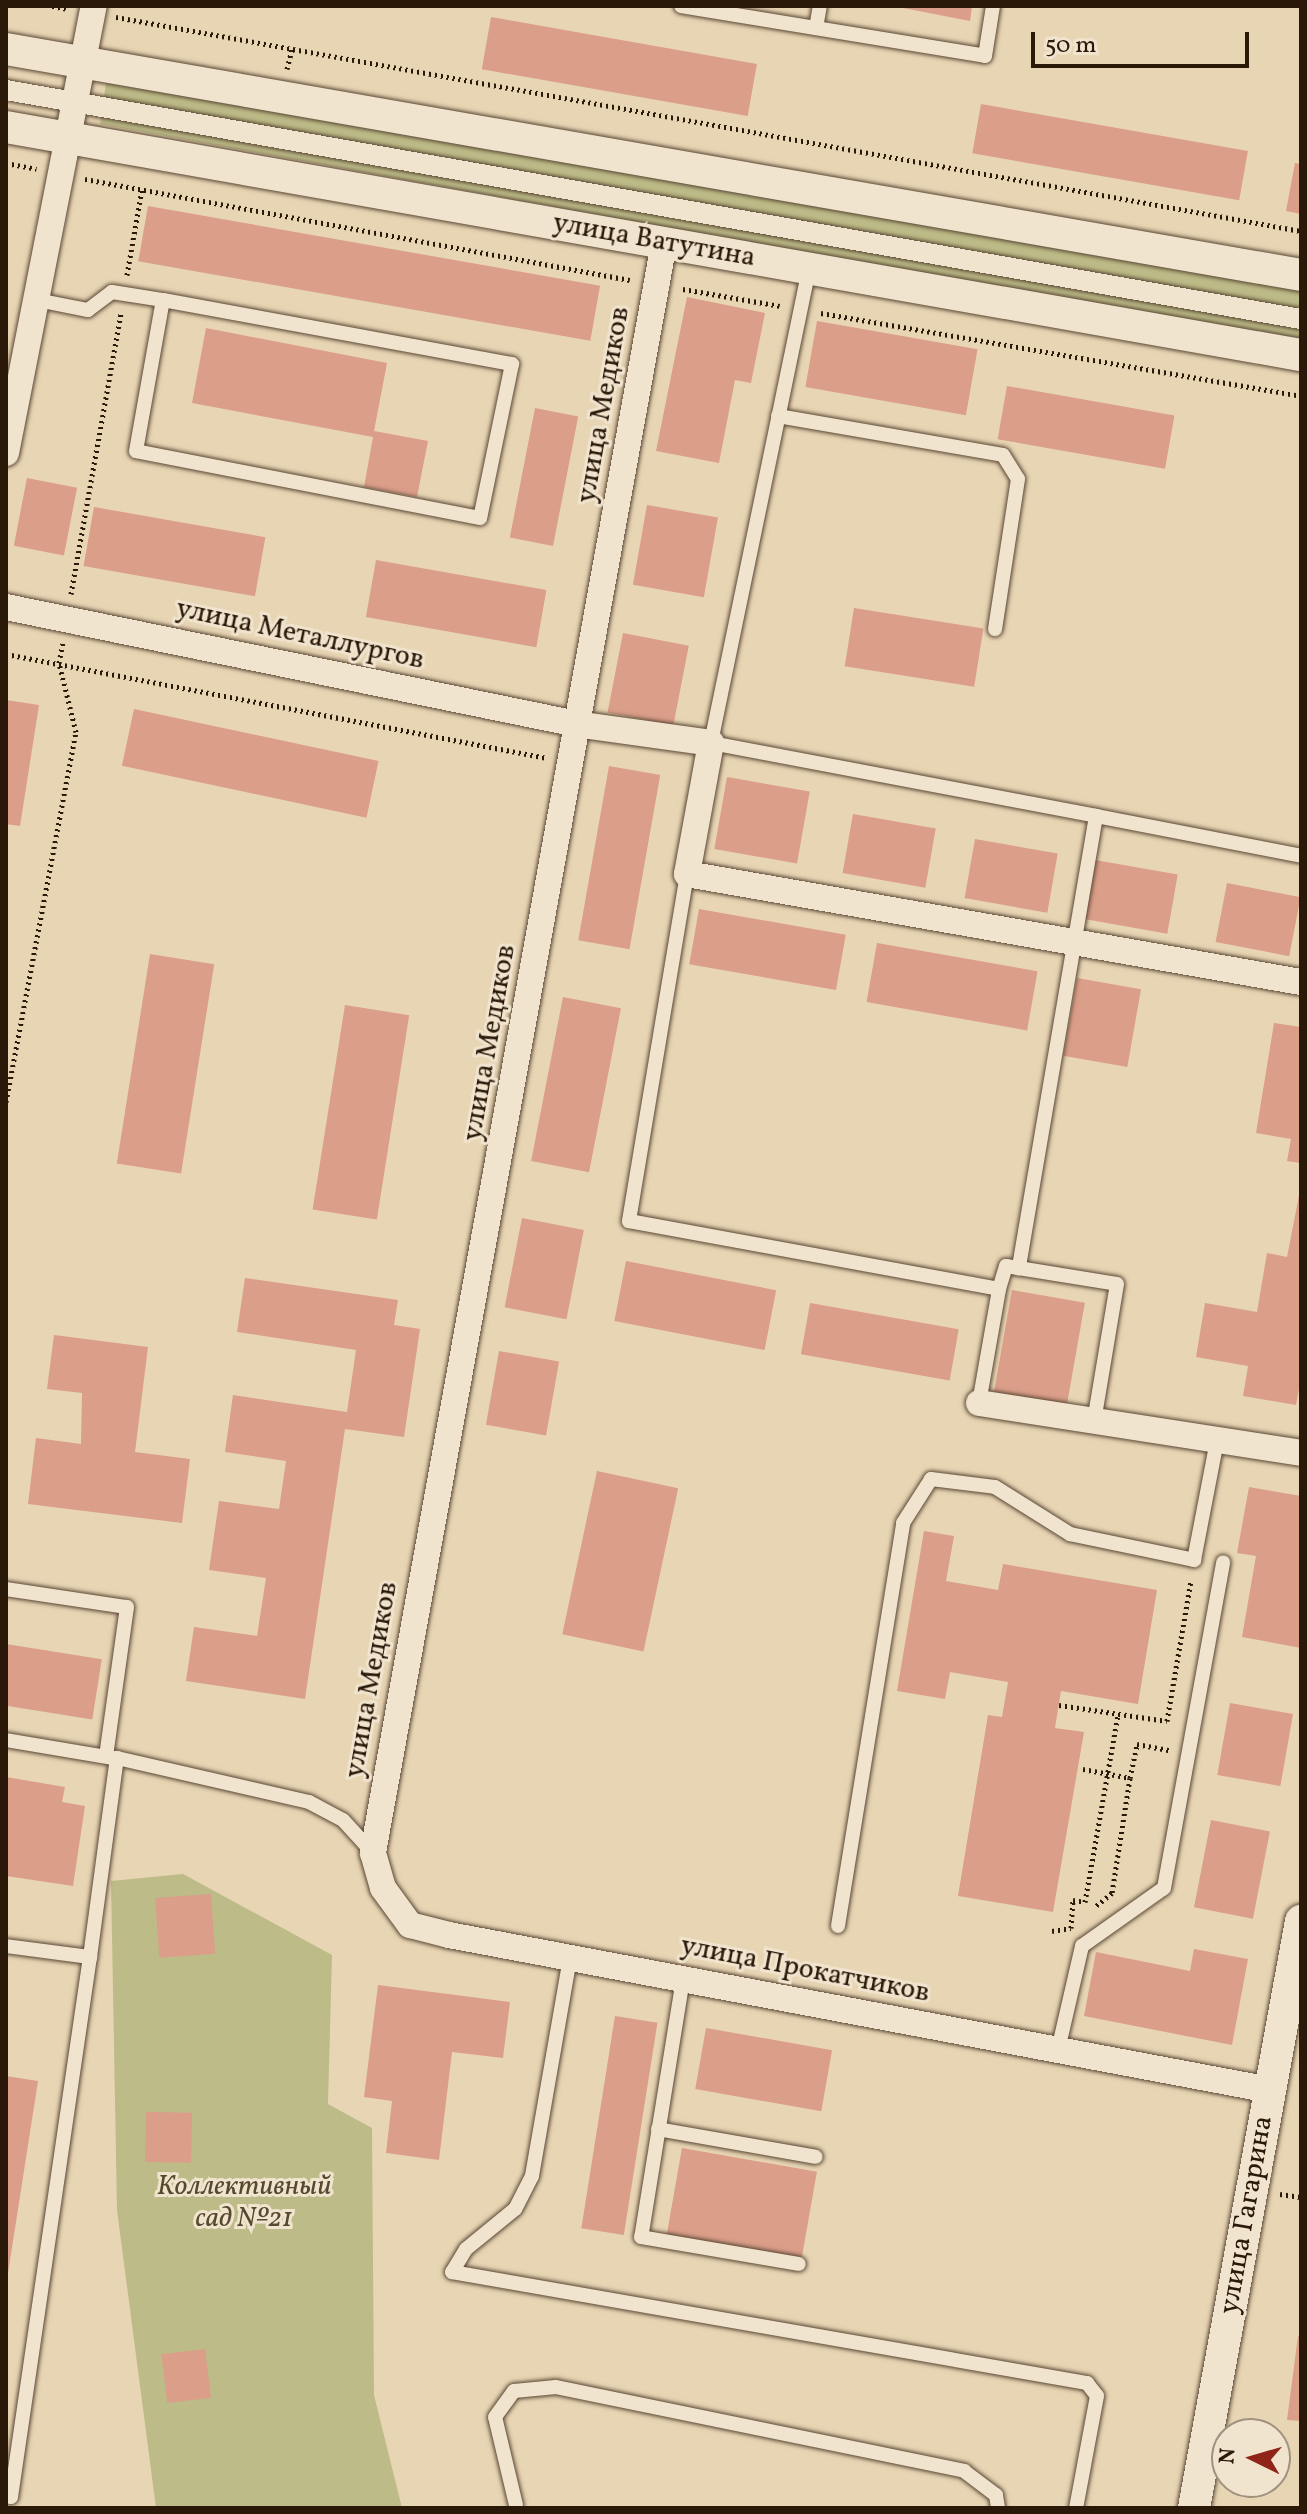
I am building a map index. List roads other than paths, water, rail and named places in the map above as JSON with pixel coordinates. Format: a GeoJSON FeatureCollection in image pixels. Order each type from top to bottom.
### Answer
{"type":"FeatureCollection","features":[{"type":"Feature","properties":{"kind":"street"},"geometry":{"type":"LineString","coordinates":[[6,453],[87,64],[94,10]]}},
{"type":"Feature","properties":{"kind":"street"},"geometry":{"type":"LineString","coordinates":[[6,49],[1301,275]]}},
{"type":"Feature","properties":{"kind":"street"},"geometry":{"type":"LineString","coordinates":[[6,90],[1301,319]]}},
{"type":"Feature","properties":{"kind":"street","name":"улица Ватутина"},"geometry":{"type":"LineString","coordinates":[[6,127],[1301,355]]}},
{"type":"Feature","properties":{"kind":"street","name":"улица Медиков"},"geometry":{"type":"LineString","coordinates":[[373,1853],[582,725],[664,243]]}},
{"type":"Feature","properties":{"kind":"street","name":"улица Металлургов"},"geometry":{"type":"LineString","coordinates":[[6,607],[582,725],[711,743]]}},
{"type":"Feature","properties":{"kind":"street"},"geometry":{"type":"LineString","coordinates":[[711,743],[687,874],[1301,982]]}},
{"type":"Feature","properties":{"kind":"street"},"geometry":{"type":"LineString","coordinates":[[979,1403],[1301,1453]]}},
{"type":"Feature","properties":{"kind":"street","name":"улица Прокатчиков"},"geometry":{"type":"LineString","coordinates":[[373,1853],[383,1888],[410,1925],[1270,2090]]}},
{"type":"Feature","properties":{"kind":"street","name":"улица Гагарина"},"geometry":{"type":"LineString","coordinates":[[1194,2508],[1270,2090],[1289,2048],[1301,1921]]}},
{"type":"Feature","properties":{"kind":"lane"},"geometry":{"type":"LineString","coordinates":[[681,6],[985,56],[993,6]]}},
{"type":"Feature","properties":{"kind":"lane"},"geometry":{"type":"LineString","coordinates":[[816,28],[820,6]]}},
{"type":"Feature","properties":{"kind":"lane"},"geometry":{"type":"LineString","coordinates":[[809,269],[711,743],[1301,856]]}},
{"type":"Feature","properties":{"kind":"lane"},"geometry":{"type":"LineString","coordinates":[[37,300],[88,310],[112,292],[163,300],[512,364],[480,518],[136,451],[163,300]]}},
{"type":"Feature","properties":{"kind":"lane"},"geometry":{"type":"LineString","coordinates":[[778,416],[1003,455],[1018,479],[995,629]]}},
{"type":"Feature","properties":{"kind":"lane"},"geometry":{"type":"LineString","coordinates":[[1019,1268],[1096,816]]}},
{"type":"Feature","properties":{"kind":"lane"},"geometry":{"type":"LineString","coordinates":[[687,874],[629,1221],[999,1289]]}},
{"type":"Feature","properties":{"kind":"lane"},"geometry":{"type":"LineString","coordinates":[[979,1403],[999,1289],[1006,1266],[1117,1284],[1094,1422]]}},
{"type":"Feature","properties":{"kind":"lane"},"geometry":{"type":"LineString","coordinates":[[838,1926],[903,1523],[931,1479],[995,1487],[1070,1534],[1194,1560],[1217,1441]]}},
{"type":"Feature","properties":{"kind":"lane"},"geometry":{"type":"LineString","coordinates":[[1058,2050],[1082,1946],[1164,1888],[1223,1562]]}},
{"type":"Feature","properties":{"kind":"lane"},"geometry":{"type":"LineString","coordinates":[[6,1589],[127,1607],[90,1957],[11,2497],[6,2496]]}},
{"type":"Feature","properties":{"kind":"lane"},"geometry":{"type":"LineString","coordinates":[[6,1740],[111,1757],[309,1802],[343,1820],[373,1853]]}},
{"type":"Feature","properties":{"kind":"lane"},"geometry":{"type":"LineString","coordinates":[[6,1946],[90,1957]]}},
{"type":"Feature","properties":{"kind":"lane"},"geometry":{"type":"LineString","coordinates":[[570,1958],[532,2176],[515,2209],[466,2249],[452,2272],[1087,2383],[1097,2396],[1076,2508]]}},
{"type":"Feature","properties":{"kind":"lane"},"geometry":{"type":"LineString","coordinates":[[683,1979],[641,2237],[799,2264]]}},
{"type":"Feature","properties":{"kind":"lane"},"geometry":{"type":"LineString","coordinates":[[658,2129],[816,2157]]}},
{"type":"Feature","properties":{"kind":"lane"},"geometry":{"type":"LineString","coordinates":[[533,2508],[516,2506],[495,2417],[514,2391],[556,2387],[964,2471],[996,2495],[998,2508]]}},
{"type":"Feature","properties":{"kind":"park label","name":"Коллективный сад №21"},"geometry":{"type":"Point","coordinates":[244,2203]}}]}
